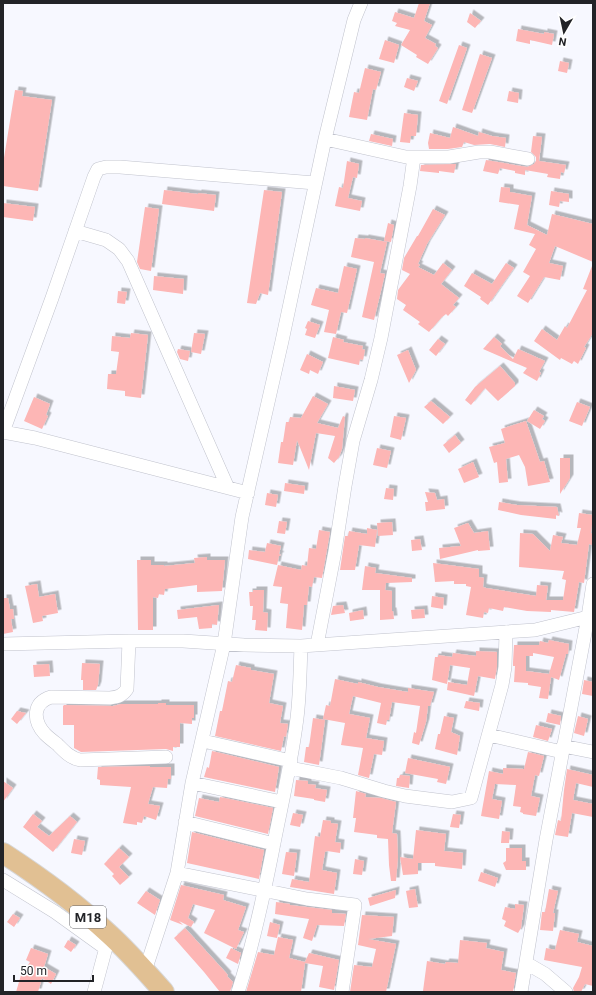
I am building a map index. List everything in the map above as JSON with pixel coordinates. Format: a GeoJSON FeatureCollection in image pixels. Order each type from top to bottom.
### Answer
{"type":"FeatureCollection","features":[{"type":"Feature","properties":{"kind":"main road","name":"M18"},"geometry":{"type":"LineString","coordinates":[[3,853],[29,870],[67,899],[107,941],[145,971],[164,992]]}},
{"type":"Feature","properties":{"kind":"street"},"geometry":{"type":"LineString","coordinates":[[145,971],[176,873],[192,783],[203,741],[224,644],[242,517],[324,139],[354,20],[362,3]]}},
{"type":"Feature","properties":{"kind":"street"},"geometry":{"type":"LineString","coordinates":[[324,139],[406,157],[457,156],[479,152],[490,152],[528,159]]}},
{"type":"Feature","properties":{"kind":"street"},"geometry":{"type":"LineString","coordinates":[[317,645],[335,552],[353,441],[371,380],[381,338],[410,186],[414,157]]}},
{"type":"Feature","properties":{"kind":"street"},"geometry":{"type":"LineString","coordinates":[[248,493],[35,438],[3,432],[98,169],[106,167],[315,183]]}},
{"type":"Feature","properties":{"kind":"street"},"geometry":{"type":"LineString","coordinates":[[75,231],[106,240],[119,249],[128,262],[228,488]]}},
{"type":"Feature","properties":{"kind":"street"},"geometry":{"type":"LineString","coordinates":[[521,992],[562,749],[590,616],[593,584]]}},
{"type":"Feature","properties":{"kind":"street"},"geometry":{"type":"LineString","coordinates":[[3,644],[184,641],[224,644],[301,646],[535,630],[590,616]]}},
{"type":"Feature","properties":{"kind":"street"},"geometry":{"type":"LineString","coordinates":[[203,741],[405,796],[452,802],[471,798],[504,676],[506,632]]}},
{"type":"Feature","properties":{"kind":"street"},"geometry":{"type":"LineString","coordinates":[[129,641],[127,689],[123,695],[110,698],[51,697],[44,699],[38,704],[36,712],[37,720],[44,733],[73,758],[80,760],[166,757]]}},
{"type":"Feature","properties":{"kind":"street"},"geometry":{"type":"LineString","coordinates":[[238,992],[265,890],[290,764],[297,717],[301,646]]}},
{"type":"Feature","properties":{"kind":"street"},"geometry":{"type":"LineString","coordinates":[[489,735],[562,749],[593,752]]}},
{"type":"Feature","properties":{"kind":"street"},"geometry":{"type":"LineString","coordinates":[[192,783],[282,802]]}},
{"type":"Feature","properties":{"kind":"street"},"geometry":{"type":"LineString","coordinates":[[185,822],[274,844]]}},
{"type":"Feature","properties":{"kind":"street"},"geometry":{"type":"LineString","coordinates":[[176,873],[328,903],[355,906],[342,992]]}},
{"type":"Feature","properties":{"kind":"street"},"geometry":{"type":"LineString","coordinates":[[3,880],[55,912],[107,941],[94,992]]}},
{"type":"Feature","properties":{"kind":"street"},"geometry":{"type":"LineString","coordinates":[[526,963],[545,974],[566,992]]}},
{"type":"Feature","properties":{"kind":"building"},"geometry":{"type":"Polygon","coordinates":[[[419,3],[430,3],[424,21],[432,25],[425,38],[436,44],[435,46],[438,48],[428,64],[401,45],[410,30],[395,26],[397,23],[392,21],[395,12],[414,18],[419,3]]]}},
{"type":"Feature","properties":{"kind":"building"},"geometry":{"type":"Polygon","coordinates":[[[470,13],[481,21],[475,28],[467,22],[470,13]]]}},
{"type":"Feature","properties":{"kind":"building"},"geometry":{"type":"Polygon","coordinates":[[[518,29],[544,34],[544,32],[554,34],[552,45],[530,40],[530,44],[516,41],[518,29]]]}},
{"type":"Feature","properties":{"kind":"building"},"geometry":{"type":"Polygon","coordinates":[[[385,40],[399,45],[394,63],[379,59],[385,40]]]}},
{"type":"Feature","properties":{"kind":"building"},"geometry":{"type":"Polygon","coordinates":[[[459,45],[467,48],[447,104],[439,101],[459,45]]]}},
{"type":"Feature","properties":{"kind":"building"},"geometry":{"type":"Polygon","coordinates":[[[480,54],[492,58],[472,113],[462,110],[480,54]]]}},
{"type":"Feature","properties":{"kind":"building"},"geometry":{"type":"Polygon","coordinates":[[[560,61],[569,63],[567,73],[558,71],[560,61]]]}},
{"type":"Feature","properties":{"kind":"building"},"geometry":{"type":"Polygon","coordinates":[[[365,68],[381,72],[376,90],[373,89],[367,120],[349,117],[354,92],[359,93],[365,68]]]}},
{"type":"Feature","properties":{"kind":"building"},"geometry":{"type":"Polygon","coordinates":[[[407,78],[418,81],[414,91],[404,87],[407,78]]]}},
{"type":"Feature","properties":{"kind":"building"},"geometry":{"type":"Polygon","coordinates":[[[15,90],[23,91],[22,96],[52,100],[38,191],[3,186],[3,164],[15,90]]]}},
{"type":"Feature","properties":{"kind":"building"},"geometry":{"type":"Polygon","coordinates":[[[509,91],[519,93],[518,103],[507,101],[509,91]]]}},
{"type":"Feature","properties":{"kind":"building"},"geometry":{"type":"Polygon","coordinates":[[[404,113],[418,115],[416,136],[411,136],[410,143],[400,142],[404,113]]]}},
{"type":"Feature","properties":{"kind":"building"},"geometry":{"type":"Polygon","coordinates":[[[453,127],[478,136],[479,132],[506,138],[505,147],[490,144],[474,145],[464,142],[462,147],[429,149],[428,143],[430,133],[450,138],[453,127]]]}},
{"type":"Feature","properties":{"kind":"building"},"geometry":{"type":"Polygon","coordinates":[[[371,134],[393,139],[392,146],[369,141],[371,134]]]}},
{"type":"Feature","properties":{"kind":"building"},"geometry":{"type":"Polygon","coordinates":[[[533,136],[542,137],[539,161],[566,165],[564,173],[561,172],[560,179],[547,177],[548,174],[525,170],[525,175],[500,168],[498,174],[483,171],[486,160],[527,167],[534,164],[536,157],[531,152],[533,136]]]}},
{"type":"Feature","properties":{"kind":"building"},"geometry":{"type":"Polygon","coordinates":[[[347,161],[359,164],[357,178],[353,177],[348,198],[362,201],[360,211],[335,206],[339,187],[343,188],[347,161]]]}},
{"type":"Feature","properties":{"kind":"building"},"geometry":{"type":"Polygon","coordinates":[[[456,164],[454,173],[420,171],[421,165],[456,164]]]}},
{"type":"Feature","properties":{"kind":"building"},"geometry":{"type":"Polygon","coordinates":[[[501,187],[510,188],[510,192],[532,196],[527,225],[547,235],[552,214],[593,224],[593,262],[555,246],[549,263],[563,266],[560,280],[544,277],[528,303],[517,296],[530,276],[523,272],[536,249],[529,245],[535,234],[514,229],[519,205],[499,202],[501,187]]]}},
{"type":"Feature","properties":{"kind":"building"},"geometry":{"type":"Polygon","coordinates":[[[164,190],[216,195],[214,211],[162,204],[164,190]]]}},
{"type":"Feature","properties":{"kind":"building"},"geometry":{"type":"Polygon","coordinates":[[[264,190],[282,192],[268,295],[260,293],[256,304],[247,303],[264,190]]]}},
{"type":"Feature","properties":{"kind":"building"},"geometry":{"type":"Polygon","coordinates":[[[551,191],[569,194],[569,202],[560,201],[559,207],[549,205],[551,191]]]}},
{"type":"Feature","properties":{"kind":"building"},"geometry":{"type":"Polygon","coordinates":[[[3,203],[35,207],[33,221],[3,217],[3,203]]]}},
{"type":"Feature","properties":{"kind":"building"},"geometry":{"type":"Polygon","coordinates":[[[145,207],[159,209],[151,271],[140,269],[137,262],[145,207]]]}},
{"type":"Feature","properties":{"kind":"building"},"geometry":{"type":"Polygon","coordinates":[[[433,209],[445,215],[427,244],[418,267],[434,275],[443,263],[452,270],[441,284],[459,298],[453,305],[456,307],[448,316],[446,314],[442,317],[429,332],[418,324],[420,322],[403,310],[406,305],[397,299],[398,290],[410,274],[402,270],[404,258],[433,209]]]}},
{"type":"Feature","properties":{"kind":"building"},"geometry":{"type":"Polygon","coordinates":[[[388,223],[394,225],[391,242],[384,241],[388,223]]]}},
{"type":"Feature","properties":{"kind":"building"},"geometry":{"type":"Polygon","coordinates":[[[355,238],[365,238],[387,242],[380,273],[385,274],[374,320],[362,317],[374,262],[351,257],[355,238]]]}},
{"type":"Feature","properties":{"kind":"building"},"geometry":{"type":"Polygon","coordinates":[[[506,263],[514,268],[488,305],[480,299],[481,297],[464,286],[472,273],[492,284],[506,263]]]}},
{"type":"Feature","properties":{"kind":"building"},"geometry":{"type":"Polygon","coordinates":[[[344,266],[357,269],[347,313],[341,312],[336,334],[324,332],[329,310],[311,305],[316,288],[338,293],[344,266]]]}},
{"type":"Feature","properties":{"kind":"building"},"geometry":{"type":"Polygon","coordinates":[[[592,266],[593,333],[584,347],[586,348],[578,364],[574,361],[572,364],[561,358],[560,360],[534,341],[542,329],[557,340],[565,326],[567,328],[587,290],[583,289],[592,266]]]}},
{"type":"Feature","properties":{"kind":"building"},"geometry":{"type":"Polygon","coordinates":[[[154,276],[184,279],[183,294],[153,290],[154,276]]]}},
{"type":"Feature","properties":{"kind":"building"},"geometry":{"type":"Polygon","coordinates":[[[118,291],[127,292],[125,304],[117,303],[118,291]]]}},
{"type":"Feature","properties":{"kind":"building"},"geometry":{"type":"Polygon","coordinates":[[[308,321],[320,325],[315,338],[305,335],[307,329],[305,328],[308,321]]]}},
{"type":"Feature","properties":{"kind":"building"},"geometry":{"type":"Polygon","coordinates":[[[131,333],[148,335],[141,398],[125,396],[125,391],[107,389],[108,374],[116,374],[119,352],[111,351],[112,336],[130,338],[131,333]]]}},
{"type":"Feature","properties":{"kind":"building"},"geometry":{"type":"Polygon","coordinates":[[[194,333],[205,334],[201,354],[191,352],[194,333]]]}},
{"type":"Feature","properties":{"kind":"building"},"geometry":{"type":"Polygon","coordinates":[[[333,337],[344,340],[343,342],[363,346],[362,349],[365,350],[363,360],[360,359],[359,365],[328,358],[333,337]]]}},
{"type":"Feature","properties":{"kind":"building"},"geometry":{"type":"Polygon","coordinates":[[[494,337],[502,344],[500,346],[513,359],[518,349],[545,361],[539,372],[541,373],[537,381],[523,373],[527,368],[483,349],[494,337]]]}},
{"type":"Feature","properties":{"kind":"building"},"geometry":{"type":"Polygon","coordinates":[[[438,339],[445,344],[436,356],[429,350],[438,339]]]}},
{"type":"Feature","properties":{"kind":"building"},"geometry":{"type":"Polygon","coordinates":[[[178,349],[190,351],[188,361],[180,359],[177,352],[178,349]]]}},
{"type":"Feature","properties":{"kind":"building"},"geometry":{"type":"Polygon","coordinates":[[[408,350],[416,370],[409,383],[397,355],[408,350]]]}},
{"type":"Feature","properties":{"kind":"building"},"geometry":{"type":"Polygon","coordinates":[[[307,354],[323,362],[318,374],[310,370],[309,374],[300,370],[307,354]]]}},
{"type":"Feature","properties":{"kind":"building"},"geometry":{"type":"Polygon","coordinates":[[[500,366],[515,383],[515,386],[498,401],[485,388],[471,405],[465,400],[475,387],[500,366]]]}},
{"type":"Feature","properties":{"kind":"building"},"geometry":{"type":"Polygon","coordinates":[[[334,386],[355,390],[353,401],[333,398],[334,386]]]}},
{"type":"Feature","properties":{"kind":"building"},"geometry":{"type":"Polygon","coordinates":[[[313,396],[328,404],[317,423],[338,428],[343,416],[345,417],[342,449],[339,457],[334,463],[328,458],[335,436],[316,433],[309,470],[297,440],[293,465],[278,463],[286,422],[289,422],[290,417],[301,418],[313,396]]]}},
{"type":"Feature","properties":{"kind":"building"},"geometry":{"type":"Polygon","coordinates":[[[34,397],[50,404],[46,415],[48,416],[42,429],[24,421],[34,397]]]}},
{"type":"Feature","properties":{"kind":"building"},"geometry":{"type":"Polygon","coordinates":[[[431,401],[450,417],[443,424],[424,407],[431,401]]]}},
{"type":"Feature","properties":{"kind":"building"},"geometry":{"type":"Polygon","coordinates":[[[577,402],[590,407],[582,426],[569,421],[577,402]]]}},
{"type":"Feature","properties":{"kind":"building"},"geometry":{"type":"Polygon","coordinates":[[[534,410],[544,416],[542,419],[545,421],[540,429],[527,421],[534,410]]]}},
{"type":"Feature","properties":{"kind":"building"},"geometry":{"type":"Polygon","coordinates":[[[394,416],[406,418],[401,440],[390,437],[394,416]]]}},
{"type":"Feature","properties":{"kind":"building"},"geometry":{"type":"Polygon","coordinates":[[[526,421],[540,462],[544,461],[550,482],[528,486],[525,467],[519,455],[506,459],[508,482],[499,483],[497,462],[494,463],[489,447],[505,443],[501,429],[526,421]]]}},
{"type":"Feature","properties":{"kind":"building"},"geometry":{"type":"Polygon","coordinates":[[[455,435],[461,443],[449,453],[443,445],[455,435]]]}},
{"type":"Feature","properties":{"kind":"building"},"geometry":{"type":"Polygon","coordinates":[[[377,448],[391,451],[387,468],[373,465],[377,448]]]}},
{"type":"Feature","properties":{"kind":"building"},"geometry":{"type":"Polygon","coordinates":[[[560,458],[570,458],[570,478],[560,494],[560,458]]]}},
{"type":"Feature","properties":{"kind":"building"},"geometry":{"type":"Polygon","coordinates":[[[473,462],[479,477],[464,483],[458,469],[473,462]]]}},
{"type":"Feature","properties":{"kind":"building"},"geometry":{"type":"Polygon","coordinates":[[[285,483],[305,486],[304,494],[284,491],[285,483]]]}},
{"type":"Feature","properties":{"kind":"building"},"geometry":{"type":"Polygon","coordinates":[[[386,488],[394,489],[393,500],[384,499],[386,488]]]}},
{"type":"Feature","properties":{"kind":"building"},"geometry":{"type":"Polygon","coordinates":[[[425,492],[435,493],[437,500],[444,499],[445,509],[426,511],[425,502],[428,502],[425,492]]]}},
{"type":"Feature","properties":{"kind":"building"},"geometry":{"type":"Polygon","coordinates":[[[267,493],[278,495],[276,507],[265,505],[267,493]]]}},
{"type":"Feature","properties":{"kind":"building"},"geometry":{"type":"Polygon","coordinates":[[[499,502],[517,505],[557,507],[559,516],[556,515],[556,519],[521,515],[498,510],[499,502]]]}},
{"type":"Feature","properties":{"kind":"building"},"geometry":{"type":"Polygon","coordinates":[[[579,513],[593,515],[591,533],[593,534],[593,540],[592,545],[589,544],[584,583],[579,582],[574,612],[551,610],[551,612],[527,611],[504,607],[503,611],[489,608],[488,613],[484,612],[483,618],[466,615],[471,587],[466,586],[466,584],[454,584],[454,581],[435,582],[433,563],[479,569],[479,577],[484,578],[483,587],[486,588],[536,596],[537,585],[548,586],[546,600],[563,600],[566,580],[562,579],[564,571],[519,567],[520,533],[533,534],[550,551],[553,535],[563,537],[561,543],[577,545],[581,528],[577,528],[579,513]]]}},
{"type":"Feature","properties":{"kind":"building"},"geometry":{"type":"Polygon","coordinates":[[[279,521],[287,522],[285,534],[277,533],[279,521]]]}},
{"type":"Feature","properties":{"kind":"building"},"geometry":{"type":"Polygon","coordinates":[[[392,522],[393,535],[378,536],[377,523],[392,522]]]}},
{"type":"Feature","properties":{"kind":"building"},"geometry":{"type":"Polygon","coordinates":[[[468,523],[474,533],[488,531],[490,550],[478,550],[440,559],[439,548],[461,546],[454,528],[468,523]]]}},
{"type":"Feature","properties":{"kind":"building"},"geometry":{"type":"Polygon","coordinates":[[[367,528],[377,530],[375,547],[359,545],[355,570],[340,570],[345,536],[348,536],[349,531],[367,534],[367,528]]]}},
{"type":"Feature","properties":{"kind":"building"},"geometry":{"type":"Polygon","coordinates":[[[319,530],[330,532],[322,578],[314,577],[312,587],[309,586],[307,605],[304,605],[302,630],[286,628],[288,604],[280,603],[282,587],[273,586],[278,565],[301,570],[302,565],[307,566],[309,548],[316,549],[319,530]]]}},
{"type":"Feature","properties":{"kind":"building"},"geometry":{"type":"Polygon","coordinates":[[[420,539],[422,550],[412,551],[411,540],[420,539]]]}},
{"type":"Feature","properties":{"kind":"building"},"geometry":{"type":"Polygon","coordinates":[[[267,543],[281,546],[279,554],[281,555],[279,556],[277,565],[248,559],[249,550],[265,552],[267,543]]]}},
{"type":"Feature","properties":{"kind":"building"},"geometry":{"type":"Polygon","coordinates":[[[207,557],[207,560],[225,560],[222,591],[197,592],[197,585],[165,589],[164,595],[159,594],[158,598],[153,597],[153,630],[138,630],[137,560],[151,560],[151,565],[164,566],[195,563],[194,558],[207,557]]]}},
{"type":"Feature","properties":{"kind":"building"},"geometry":{"type":"Polygon","coordinates":[[[365,566],[376,568],[375,573],[412,578],[412,582],[386,583],[385,590],[392,591],[392,611],[394,619],[380,620],[380,590],[362,590],[365,566]]]}},
{"type":"Feature","properties":{"kind":"building"},"geometry":{"type":"Polygon","coordinates":[[[37,584],[39,597],[55,594],[58,613],[42,616],[43,621],[33,623],[25,586],[37,584]]]}},
{"type":"Feature","properties":{"kind":"building"},"geometry":{"type":"Polygon","coordinates":[[[253,590],[264,590],[263,612],[268,613],[267,631],[255,630],[256,620],[252,620],[253,606],[250,606],[249,592],[253,592],[253,590]]]}},
{"type":"Feature","properties":{"kind":"building"},"geometry":{"type":"Polygon","coordinates":[[[432,596],[444,598],[443,609],[431,607],[432,596]]]}},
{"type":"Feature","properties":{"kind":"building"},"geometry":{"type":"Polygon","coordinates":[[[3,598],[8,598],[10,609],[13,609],[14,619],[11,619],[13,632],[3,634],[3,598]]]}},
{"type":"Feature","properties":{"kind":"building"},"geometry":{"type":"Polygon","coordinates":[[[219,605],[217,625],[212,624],[212,628],[199,629],[197,617],[178,619],[177,610],[219,605]]]}},
{"type":"Feature","properties":{"kind":"building"},"geometry":{"type":"Polygon","coordinates":[[[343,605],[345,613],[331,615],[333,606],[343,605]]]}},
{"type":"Feature","properties":{"kind":"building"},"geometry":{"type":"Polygon","coordinates":[[[424,609],[425,618],[412,619],[411,610],[424,609]]]}},
{"type":"Feature","properties":{"kind":"building"},"geometry":{"type":"Polygon","coordinates":[[[363,610],[364,619],[350,621],[349,613],[363,610]]]}},
{"type":"Feature","properties":{"kind":"building"},"geometry":{"type":"Polygon","coordinates":[[[549,640],[569,644],[568,654],[566,654],[559,680],[551,677],[548,699],[539,698],[541,687],[528,685],[528,683],[514,682],[515,666],[513,666],[513,662],[514,645],[539,645],[540,641],[548,643],[549,640]],[[533,653],[533,656],[526,656],[526,671],[549,674],[554,657],[533,653]]]}},
{"type":"Feature","properties":{"kind":"building"},"geometry":{"type":"Polygon","coordinates":[[[476,651],[497,652],[497,666],[495,679],[478,676],[474,696],[447,690],[448,682],[467,685],[470,668],[450,665],[447,684],[432,680],[435,657],[438,657],[438,655],[452,657],[453,653],[476,656],[476,651]]]}},
{"type":"Feature","properties":{"kind":"building"},"geometry":{"type":"Polygon","coordinates":[[[82,663],[100,664],[98,685],[96,690],[83,690],[83,680],[81,680],[82,663]]]}},
{"type":"Feature","properties":{"kind":"building"},"geometry":{"type":"Polygon","coordinates":[[[49,664],[50,676],[34,677],[33,665],[49,664]]]}},
{"type":"Feature","properties":{"kind":"building"},"geometry":{"type":"Polygon","coordinates":[[[236,665],[251,668],[251,670],[274,674],[269,703],[283,706],[280,723],[288,724],[286,737],[284,736],[281,751],[215,736],[228,681],[232,682],[236,665]]]}},
{"type":"Feature","properties":{"kind":"building"},"geometry":{"type":"Polygon","coordinates":[[[335,679],[408,692],[408,688],[434,692],[430,706],[428,706],[426,722],[419,745],[412,743],[414,732],[416,733],[420,706],[392,702],[389,720],[387,720],[386,725],[377,723],[381,703],[353,696],[349,714],[370,718],[366,738],[384,741],[382,755],[374,754],[369,778],[358,775],[363,748],[341,745],[345,723],[323,719],[326,705],[330,706],[335,679]]]}},
{"type":"Feature","properties":{"kind":"building"},"geometry":{"type":"Polygon","coordinates":[[[584,680],[593,682],[593,696],[582,694],[584,680]]]}},
{"type":"Feature","properties":{"kind":"building"},"geometry":{"type":"Polygon","coordinates":[[[466,701],[480,703],[479,711],[464,708],[466,701]]]}},
{"type":"Feature","properties":{"kind":"building"},"geometry":{"type":"Polygon","coordinates":[[[166,703],[166,705],[194,705],[194,718],[192,718],[192,724],[180,723],[180,747],[173,747],[173,751],[166,749],[81,752],[74,748],[74,725],[63,725],[64,705],[113,706],[121,704],[166,703]]]}},
{"type":"Feature","properties":{"kind":"building"},"geometry":{"type":"Polygon","coordinates":[[[17,711],[26,713],[17,724],[11,719],[17,711]]]}},
{"type":"Feature","properties":{"kind":"building"},"geometry":{"type":"Polygon","coordinates":[[[548,713],[561,716],[560,725],[546,722],[548,713]]]}},
{"type":"Feature","properties":{"kind":"building"},"geometry":{"type":"Polygon","coordinates":[[[444,716],[454,718],[451,732],[460,736],[457,755],[435,749],[444,716]]]}},
{"type":"Feature","properties":{"kind":"building"},"geometry":{"type":"Polygon","coordinates":[[[578,716],[588,719],[584,736],[574,733],[578,716]]]}},
{"type":"Feature","properties":{"kind":"building"},"geometry":{"type":"Polygon","coordinates":[[[313,718],[325,720],[319,765],[304,762],[306,747],[309,747],[313,718]]]}},
{"type":"Feature","properties":{"kind":"building"},"geometry":{"type":"Polygon","coordinates":[[[536,725],[552,729],[548,741],[533,737],[536,725]]]}},
{"type":"Feature","properties":{"kind":"building"},"geometry":{"type":"Polygon","coordinates":[[[212,751],[279,767],[275,792],[204,777],[207,767],[209,768],[212,751]]]}},
{"type":"Feature","properties":{"kind":"building"},"geometry":{"type":"Polygon","coordinates":[[[528,752],[544,756],[539,776],[535,775],[531,796],[540,798],[536,816],[523,814],[520,812],[521,807],[513,806],[516,785],[495,784],[492,799],[502,801],[499,819],[481,816],[489,771],[503,774],[503,768],[524,769],[528,752]]]}},
{"type":"Feature","properties":{"kind":"building"},"geometry":{"type":"Polygon","coordinates":[[[408,758],[450,767],[446,784],[437,782],[438,779],[405,773],[408,758]]]}},
{"type":"Feature","properties":{"kind":"building"},"geometry":{"type":"Polygon","coordinates":[[[98,767],[171,767],[171,779],[168,779],[167,788],[153,787],[148,804],[160,806],[156,820],[144,816],[142,823],[137,822],[137,825],[123,823],[131,787],[100,785],[100,780],[97,779],[98,767]]]}},
{"type":"Feature","properties":{"kind":"building"},"geometry":{"type":"Polygon","coordinates":[[[567,769],[593,775],[593,787],[576,783],[573,800],[593,804],[593,817],[572,813],[568,837],[555,835],[558,820],[561,821],[567,769]]]}},
{"type":"Feature","properties":{"kind":"building"},"geometry":{"type":"Polygon","coordinates":[[[400,775],[410,776],[409,788],[396,786],[397,778],[399,778],[400,775]]]}},
{"type":"Feature","properties":{"kind":"building"},"geometry":{"type":"Polygon","coordinates":[[[296,780],[308,781],[308,784],[316,785],[315,788],[327,790],[325,802],[294,796],[296,780]]]}},
{"type":"Feature","properties":{"kind":"building"},"geometry":{"type":"Polygon","coordinates":[[[3,781],[13,788],[3,802],[3,781]]]}},
{"type":"Feature","properties":{"kind":"building"},"geometry":{"type":"Polygon","coordinates":[[[356,791],[366,794],[365,797],[381,798],[396,802],[392,833],[397,834],[398,857],[396,881],[391,881],[388,839],[377,838],[377,835],[354,832],[356,818],[353,818],[356,791]]]}},
{"type":"Feature","properties":{"kind":"building"},"geometry":{"type":"Polygon","coordinates":[[[220,797],[273,808],[268,834],[195,816],[199,798],[219,802],[220,797]]]}},
{"type":"Feature","properties":{"kind":"building"},"geometry":{"type":"Polygon","coordinates":[[[293,813],[303,815],[300,827],[290,825],[293,813]]]}},
{"type":"Feature","properties":{"kind":"building"},"geometry":{"type":"Polygon","coordinates":[[[33,814],[42,821],[37,827],[49,836],[70,816],[77,822],[53,852],[23,827],[33,814]]]}},
{"type":"Feature","properties":{"kind":"building"},"geometry":{"type":"Polygon","coordinates":[[[453,814],[461,815],[459,828],[450,827],[453,814]]]}},
{"type":"Feature","properties":{"kind":"building"},"geometry":{"type":"Polygon","coordinates":[[[323,820],[338,824],[335,842],[341,843],[340,853],[325,852],[322,870],[337,873],[334,894],[290,887],[292,879],[309,882],[315,836],[320,837],[323,820]]]}},
{"type":"Feature","properties":{"kind":"building"},"geometry":{"type":"Polygon","coordinates":[[[416,830],[446,834],[444,851],[463,853],[462,869],[435,866],[435,863],[418,863],[418,874],[403,875],[400,857],[413,859],[416,830]]]}},
{"type":"Feature","properties":{"kind":"building"},"geometry":{"type":"Polygon","coordinates":[[[502,831],[510,832],[509,843],[501,843],[502,831]]]}},
{"type":"Feature","properties":{"kind":"building"},"geometry":{"type":"Polygon","coordinates":[[[192,832],[264,850],[259,879],[187,863],[192,832]]]}},
{"type":"Feature","properties":{"kind":"building"},"geometry":{"type":"Polygon","coordinates":[[[74,839],[85,841],[82,855],[71,853],[74,839]]]}},
{"type":"Feature","properties":{"kind":"building"},"geometry":{"type":"Polygon","coordinates":[[[119,848],[129,857],[119,867],[129,877],[120,885],[112,876],[114,874],[104,864],[119,848]]]}},
{"type":"Feature","properties":{"kind":"building"},"geometry":{"type":"Polygon","coordinates":[[[506,848],[522,848],[522,861],[526,861],[526,870],[506,870],[503,863],[506,861],[506,848]]]}},
{"type":"Feature","properties":{"kind":"building"},"geometry":{"type":"Polygon","coordinates":[[[286,852],[297,853],[294,876],[282,874],[286,852]]]}},
{"type":"Feature","properties":{"kind":"building"},"geometry":{"type":"Polygon","coordinates":[[[355,859],[364,861],[362,875],[353,874],[355,859]]]}},
{"type":"Feature","properties":{"kind":"building"},"geometry":{"type":"Polygon","coordinates":[[[481,872],[498,878],[495,887],[478,881],[481,872]]]}},
{"type":"Feature","properties":{"kind":"building"},"geometry":{"type":"Polygon","coordinates":[[[181,885],[224,895],[223,900],[246,907],[238,930],[244,932],[236,949],[204,933],[215,910],[193,904],[188,918],[194,922],[191,927],[179,921],[183,925],[170,920],[181,885]]]}},
{"type":"Feature","properties":{"kind":"building"},"geometry":{"type":"Polygon","coordinates":[[[415,889],[418,907],[409,908],[406,891],[415,889]]]}},
{"type":"Feature","properties":{"kind":"building"},"geometry":{"type":"Polygon","coordinates":[[[549,889],[558,891],[553,913],[555,913],[553,931],[540,930],[542,912],[545,912],[549,889]]]}},
{"type":"Feature","properties":{"kind":"building"},"geometry":{"type":"Polygon","coordinates":[[[396,890],[395,898],[370,906],[368,898],[396,890]]]}},
{"type":"Feature","properties":{"kind":"building"},"geometry":{"type":"Polygon","coordinates":[[[146,891],[160,900],[155,915],[137,903],[146,891]]]}},
{"type":"Feature","properties":{"kind":"building"},"geometry":{"type":"Polygon","coordinates":[[[276,902],[332,910],[332,913],[346,914],[344,926],[317,925],[312,941],[303,938],[309,919],[275,914],[276,902]]]}},
{"type":"Feature","properties":{"kind":"building"},"geometry":{"type":"Polygon","coordinates":[[[515,904],[524,905],[521,928],[518,933],[504,926],[506,921],[502,919],[505,907],[515,909],[515,904]]]}},
{"type":"Feature","properties":{"kind":"building"},"geometry":{"type":"Polygon","coordinates":[[[13,914],[20,918],[14,927],[7,922],[13,914]]]}},
{"type":"Feature","properties":{"kind":"building"},"geometry":{"type":"Polygon","coordinates":[[[362,915],[394,917],[392,936],[368,939],[396,944],[386,992],[350,992],[354,965],[372,967],[376,949],[358,945],[362,915]]]}},
{"type":"Feature","properties":{"kind":"building"},"geometry":{"type":"Polygon","coordinates":[[[270,922],[280,925],[277,938],[267,936],[270,922]]]}},
{"type":"Feature","properties":{"kind":"building"},"geometry":{"type":"Polygon","coordinates":[[[185,928],[233,982],[230,992],[220,992],[174,938],[185,928]]]}},
{"type":"Feature","properties":{"kind":"building"},"geometry":{"type":"Polygon","coordinates":[[[560,930],[579,934],[577,942],[593,946],[593,986],[585,984],[581,992],[574,992],[573,988],[582,967],[544,960],[546,948],[555,950],[560,930]]]}},
{"type":"Feature","properties":{"kind":"building"},"geometry":{"type":"Polygon","coordinates":[[[278,937],[293,940],[289,958],[305,962],[309,953],[339,960],[334,990],[319,987],[323,966],[305,963],[301,992],[246,992],[258,952],[274,955],[278,937]]]}},
{"type":"Feature","properties":{"kind":"building"},"geometry":{"type":"Polygon","coordinates":[[[68,940],[76,945],[71,952],[64,947],[68,940]]]}},
{"type":"Feature","properties":{"kind":"building"},"geometry":{"type":"Polygon","coordinates":[[[460,940],[487,943],[486,948],[504,952],[501,970],[516,973],[513,992],[423,991],[427,961],[445,964],[446,962],[458,963],[460,940]]]}},
{"type":"Feature","properties":{"kind":"building"},"geometry":{"type":"Polygon","coordinates":[[[31,948],[48,954],[44,967],[56,974],[51,984],[42,978],[38,992],[16,992],[21,975],[30,962],[26,960],[31,948]]]}},
{"type":"Feature","properties":{"kind":"building"},"geometry":{"type":"Polygon","coordinates":[[[231,948],[241,953],[238,964],[226,958],[231,948]]]}}]}
